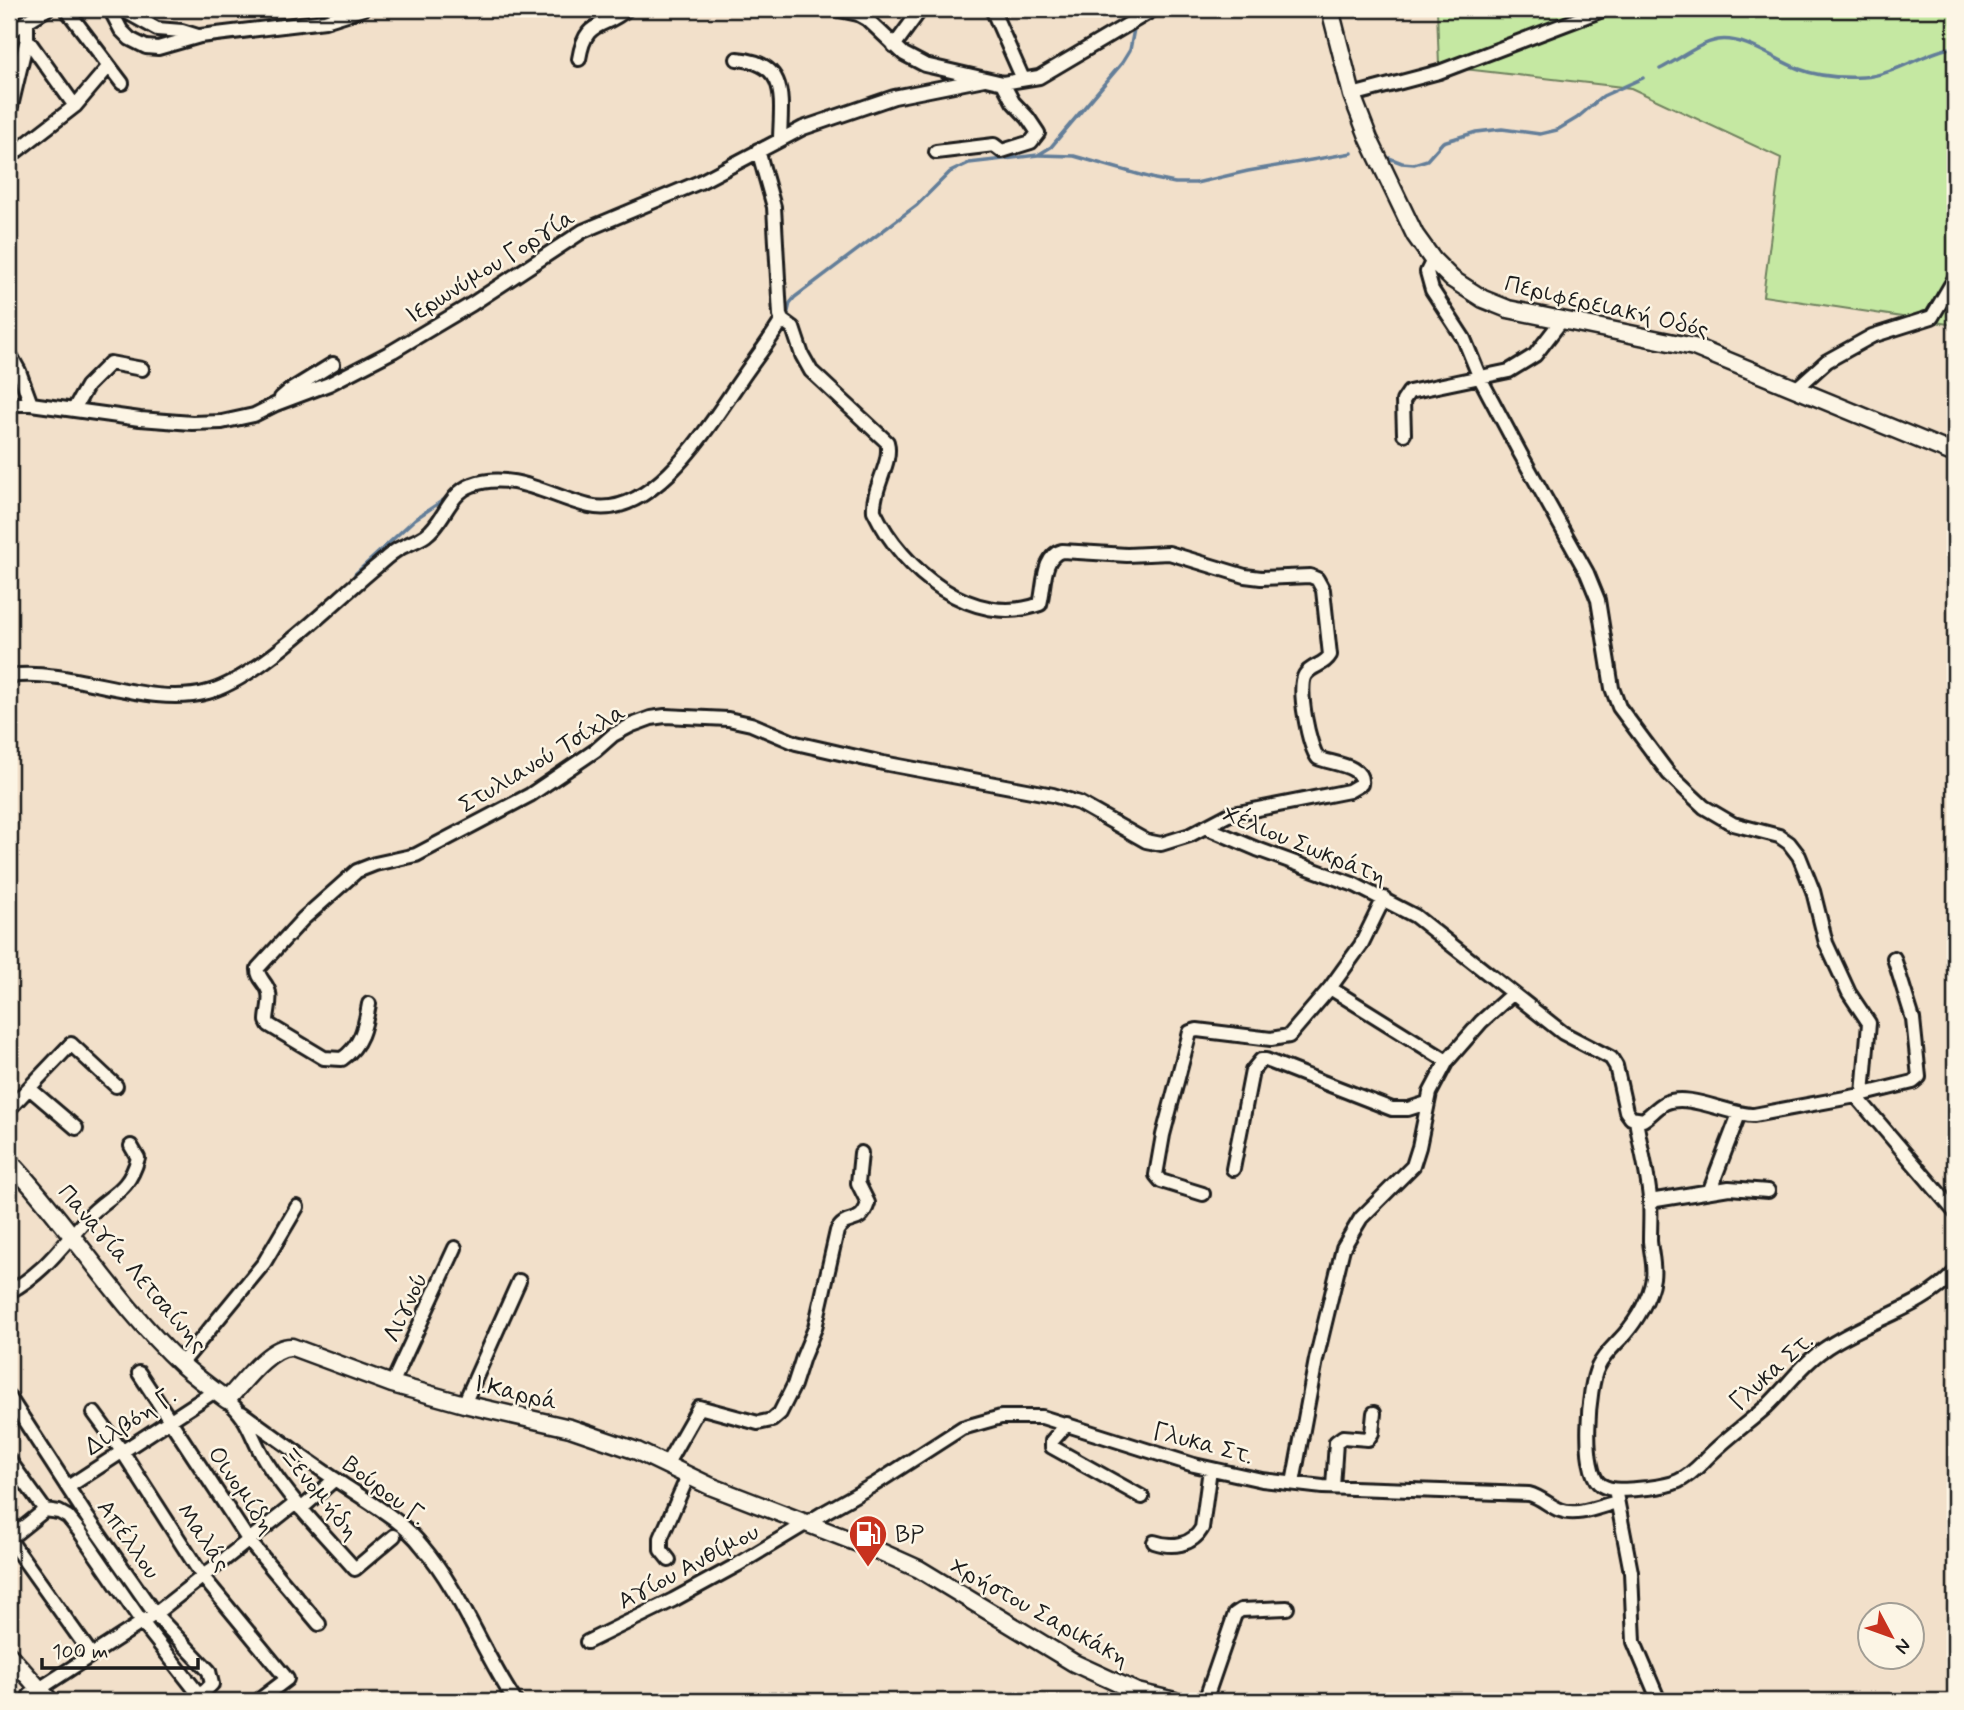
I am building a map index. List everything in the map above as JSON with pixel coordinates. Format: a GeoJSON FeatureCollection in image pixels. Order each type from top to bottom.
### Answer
{"type":"FeatureCollection","features":[{"type":"Feature","properties":{"kind":"main road","name":"Περιφερειακή Οδός"},"geometry":{"type":"LineString","coordinates":[[1331,9],[1352,95],[1404,213],[1433,260],[1452,279],[1483,299],[1507,309],[1694,347],[1955,454]]}},
{"type":"Feature","properties":{"kind":"main road","name":"Παναγία Λετσαίνης"},"geometry":{"type":"LineString","coordinates":[[9,1161],[124,1301],[181,1364],[221,1396]]}},
{"type":"Feature","properties":{"kind":"main road","name":"Ι.Καρρά"},"geometry":{"type":"LineString","coordinates":[[221,1396],[285,1346],[299,1349],[392,1384],[464,1404],[570,1428],[625,1447],[688,1476],[807,1524]]}},
{"type":"Feature","properties":{"kind":"main road","name":"Χρήστου Σαρικάκη"},"geometry":{"type":"LineString","coordinates":[[807,1524],[919,1569],[1017,1629],[1108,1680],[1137,1692],[1175,1701]]}},
{"type":"Feature","properties":{"kind":"main road"},"geometry":{"type":"LineString","coordinates":[[9,1656],[38,1697]]}},
{"type":"Feature","properties":{"kind":"main road"},"geometry":{"type":"LineString","coordinates":[[9,1670],[38,1697]]}},
{"type":"Feature","properties":{"kind":"street"},"geometry":{"type":"LineString","coordinates":[[9,32],[47,9]]}},
{"type":"Feature","properties":{"kind":"street"},"geometry":{"type":"LineString","coordinates":[[66,9],[122,83]]}},
{"type":"Feature","properties":{"kind":"street"},"geometry":{"type":"LineString","coordinates":[[110,9],[121,30],[130,39],[146,47],[158,48],[200,36],[312,24],[363,9]]}},
{"type":"Feature","properties":{"kind":"street"},"geometry":{"type":"LineString","coordinates":[[121,9],[143,13],[157,29],[200,36]]}},
{"type":"Feature","properties":{"kind":"street"},"geometry":{"type":"LineString","coordinates":[[579,60],[583,39],[589,32],[627,9]]}},
{"type":"Feature","properties":{"kind":"street"},"geometry":{"type":"LineString","coordinates":[[835,9],[858,13],[894,46],[925,65],[1003,83],[1040,77],[1154,9]]}},
{"type":"Feature","properties":{"kind":"street"},"geometry":{"type":"LineString","coordinates":[[894,46],[921,9]]}},
{"type":"Feature","properties":{"kind":"street"},"geometry":{"type":"LineString","coordinates":[[992,9],[1023,79]]}},
{"type":"Feature","properties":{"kind":"street"},"geometry":{"type":"LineString","coordinates":[[1352,95],[1439,72],[1605,9]]}},
{"type":"Feature","properties":{"kind":"street"},"geometry":{"type":"LineString","coordinates":[[9,115],[27,39],[27,23]]}},
{"type":"Feature","properties":{"kind":"street"},"geometry":{"type":"LineString","coordinates":[[27,39],[75,106]]}},
{"type":"Feature","properties":{"kind":"street"},"geometry":{"type":"LineString","coordinates":[[737,59],[759,63],[773,73],[778,82],[781,104],[780,139]]}},
{"type":"Feature","properties":{"kind":"street"},"geometry":{"type":"LineString","coordinates":[[9,157],[75,106],[109,66]]}},
{"type":"Feature","properties":{"kind":"street","name":"Ιερωνύμου Γοργία"},"geometry":{"type":"LineString","coordinates":[[9,404],[31,404],[141,419],[201,423],[222,422],[254,415],[329,384],[393,351],[472,304],[583,231],[700,182],[803,128],[894,97],[984,79]]}},
{"type":"Feature","properties":{"kind":"street"},"geometry":{"type":"LineString","coordinates":[[936,152],[994,145],[1002,151],[1031,142],[1038,133],[1013,102],[1003,83]]}},
{"type":"Feature","properties":{"kind":"street"},"geometry":{"type":"LineString","coordinates":[[9,676],[47,674],[160,694],[209,692],[233,681],[263,661],[399,548],[426,535],[448,505],[470,485],[489,481],[514,483],[590,506],[606,508],[643,495],[661,481],[695,445],[787,323],[776,268],[774,207],[758,150]]}},
{"type":"Feature","properties":{"kind":"street"},"geometry":{"type":"LineString","coordinates":[[1433,260],[1427,272],[1429,284],[1464,339],[1480,378],[1587,573],[1598,600],[1612,688],[1619,707],[1669,774],[1704,807],[1733,824],[1779,836],[1795,850],[1813,891],[1826,943],[1849,993],[1870,1026],[1860,1095],[1955,1212]]}},
{"type":"Feature","properties":{"kind":"street"},"geometry":{"type":"LineString","coordinates":[[1797,388],[1827,361],[1872,336],[1932,317],[1955,278]]}},
{"type":"Feature","properties":{"kind":"street"},"geometry":{"type":"LineString","coordinates":[[1404,434],[1403,401],[1409,392],[1510,372],[1522,365],[1548,341],[1562,320]]}},
{"type":"Feature","properties":{"kind":"street","name":"Χέλιου Σωκράτη"},"geometry":{"type":"LineString","coordinates":[[787,323],[811,371],[887,442],[889,454],[874,501],[876,516],[908,562],[955,596],[979,607],[999,610],[1039,605],[1050,558],[1057,552],[1067,550],[1127,555],[1169,553],[1245,576],[1310,576],[1317,579],[1323,590],[1330,655],[1323,663],[1309,669],[1301,684],[1310,744],[1318,758],[1359,773],[1361,784],[1349,791],[1228,815],[1205,827]]}},
{"type":"Feature","properties":{"kind":"street"},"geometry":{"type":"LineString","coordinates":[[9,353],[31,404]]}},
{"type":"Feature","properties":{"kind":"street"},"geometry":{"type":"LineString","coordinates":[[74,409],[87,386],[110,363],[142,369]]}},
{"type":"Feature","properties":{"kind":"street"},"geometry":{"type":"LineString","coordinates":[[276,404],[289,391],[333,364]]}},
{"type":"Feature","properties":{"kind":"street","name":"Στυλιανού Τσίχλα"},"geometry":{"type":"LineString","coordinates":[[369,1004],[362,1036],[356,1046],[342,1059],[324,1058],[269,1025],[267,1014],[270,995],[258,976],[258,968],[303,919],[357,871],[416,855],[530,795],[596,751],[613,735],[665,716],[728,719],[751,724],[796,743],[883,763],[1053,795],[1079,803],[1138,837],[1156,844],[1168,843],[1205,827]]}},
{"type":"Feature","properties":{"kind":"street","name":"Χέλιου Σωκράτη"},"geometry":{"type":"LineString","coordinates":[[1205,827],[1384,898],[1415,916],[1563,1033],[1613,1061],[1626,1111],[1636,1120],[1650,1201],[1654,1274],[1650,1290],[1629,1330],[1602,1359],[1591,1385],[1588,1438],[1590,1466],[1595,1479],[1616,1496]]}},
{"type":"Feature","properties":{"kind":"street"},"geometry":{"type":"LineString","coordinates":[[1203,1194],[1161,1181],[1156,1175],[1163,1135],[1190,1032],[1197,1030],[1271,1040],[1283,1039],[1293,1032],[1330,988],[1365,940],[1384,898]]}},
{"type":"Feature","properties":{"kind":"street"},"geometry":{"type":"LineString","coordinates":[[1636,1120],[1643,1120],[1668,1102],[1681,1101],[1754,1115],[1913,1082],[1919,1077],[1913,1019],[1894,958]]}},
{"type":"Feature","properties":{"kind":"street"},"geometry":{"type":"LineString","coordinates":[[1330,988],[1447,1061]]}},
{"type":"Feature","properties":{"kind":"street"},"geometry":{"type":"LineString","coordinates":[[1293,1483],[1316,1360],[1343,1248],[1361,1218],[1413,1166],[1433,1084],[1447,1061],[1481,1022],[1512,994]]}},
{"type":"Feature","properties":{"kind":"street"},"geometry":{"type":"LineString","coordinates":[[9,1109],[71,1044],[116,1086]]}},
{"type":"Feature","properties":{"kind":"street"},"geometry":{"type":"LineString","coordinates":[[1233,1169],[1252,1070],[1261,1060],[1392,1109],[1408,1109],[1427,1103]]}},
{"type":"Feature","properties":{"kind":"street"},"geometry":{"type":"LineString","coordinates":[[29,1088],[76,1128]]}},
{"type":"Feature","properties":{"kind":"street"},"geometry":{"type":"LineString","coordinates":[[1710,1190],[1739,1114]]}},
{"type":"Feature","properties":{"kind":"street"},"geometry":{"type":"LineString","coordinates":[[9,1292],[50,1263],[89,1215],[123,1189],[138,1158],[131,1146]]}},
{"type":"Feature","properties":{"kind":"street"},"geometry":{"type":"LineString","coordinates":[[666,1465],[699,1407],[758,1423],[772,1420],[783,1409],[815,1328],[837,1231],[844,1222],[858,1219],[868,1203],[858,1183],[861,1153]]}},
{"type":"Feature","properties":{"kind":"street"},"geometry":{"type":"LineString","coordinates":[[1650,1201],[1710,1190],[1746,1188],[1768,1191]]}},
{"type":"Feature","properties":{"kind":"street"},"geometry":{"type":"LineString","coordinates":[[181,1364],[264,1263],[297,1207]]}},
{"type":"Feature","properties":{"kind":"street","name":"Λιγνού"},"geometry":{"type":"LineString","coordinates":[[392,1384],[456,1248]]}},
{"type":"Feature","properties":{"kind":"street","name":"Γλυκα Στ."},"geometry":{"type":"LineString","coordinates":[[807,1524],[968,1425],[1021,1415],[1042,1417],[1210,1469],[1252,1479],[1333,1487],[1529,1494],[1560,1510],[1571,1512],[1616,1496],[1680,1482],[1765,1407],[1822,1350],[1876,1319],[1934,1292],[1955,1272]]}},
{"type":"Feature","properties":{"kind":"street"},"geometry":{"type":"LineString","coordinates":[[464,1404],[519,1281]]}},
{"type":"Feature","properties":{"kind":"street","name":"Οινομίδη"},"geometry":{"type":"LineString","coordinates":[[139,1373],[248,1541],[319,1624]]}},
{"type":"Feature","properties":{"kind":"street","name":"Ξενομήδη"},"geometry":{"type":"LineString","coordinates":[[221,1396],[242,1413],[264,1458],[298,1506],[355,1569],[394,1536]]}},
{"type":"Feature","properties":{"kind":"street","name":"Διλβόη Γ."},"geometry":{"type":"LineString","coordinates":[[68,1487],[171,1419],[221,1396]]}},
{"type":"Feature","properties":{"kind":"street","name":"Απέλλου"},"geometry":{"type":"LineString","coordinates":[[9,1397],[155,1614],[209,1671],[212,1684],[202,1698]]}},
{"type":"Feature","properties":{"kind":"street","name":"Μαλάς"},"geometry":{"type":"LineString","coordinates":[[94,1413],[122,1451],[203,1577],[287,1679],[258,1701]]}},
{"type":"Feature","properties":{"kind":"street","name":"Βούρου Γ."},"geometry":{"type":"LineString","coordinates":[[242,1413],[402,1527],[422,1545],[463,1607],[496,1673],[515,1701]]}},
{"type":"Feature","properties":{"kind":"street"},"geometry":{"type":"LineString","coordinates":[[1333,1487],[1336,1442],[1343,1437],[1368,1439],[1372,1433],[1374,1413]]}},
{"type":"Feature","properties":{"kind":"street"},"geometry":{"type":"LineString","coordinates":[[1067,1424],[1052,1441],[1052,1447],[1142,1497]]}},
{"type":"Feature","properties":{"kind":"street"},"geometry":{"type":"LineString","coordinates":[[9,1460],[46,1510],[59,1512],[74,1525],[142,1622],[202,1698]]}},
{"type":"Feature","properties":{"kind":"street"},"geometry":{"type":"LineString","coordinates":[[1154,1542],[1175,1546],[1199,1534],[1210,1469]]}},
{"type":"Feature","properties":{"kind":"street"},"geometry":{"type":"LineString","coordinates":[[668,1560],[662,1550],[661,1538],[688,1476]]}},
{"type":"Feature","properties":{"kind":"street"},"geometry":{"type":"LineString","coordinates":[[38,1697],[91,1654],[155,1614],[248,1541],[335,1479]]}},
{"type":"Feature","properties":{"kind":"street"},"geometry":{"type":"LineString","coordinates":[[1616,1496],[1631,1572],[1634,1642],[1659,1701]]}},
{"type":"Feature","properties":{"kind":"street"},"geometry":{"type":"LineString","coordinates":[[46,1510],[9,1539],[91,1654]]}},
{"type":"Feature","properties":{"kind":"street","name":"Αγίου Ανθίμου"},"geometry":{"type":"LineString","coordinates":[[587,1643],[673,1600],[807,1524]]}},
{"type":"Feature","properties":{"kind":"street"},"geometry":{"type":"LineString","coordinates":[[1205,1701],[1235,1614],[1241,1610],[1287,1608]]}},
{"type":"Feature","properties":{"kind":"green space"},"geometry":{"type":"Polygon","coordinates":[[[1437,9],[1955,9],[1955,325],[1763,296],[1781,158],[1631,88],[1439,66],[1437,9]]]}},
{"type":"Feature","properties":{"kind":"waterway"},"geometry":{"type":"LineString","coordinates":[[786,320],[790,303],[795,297],[917,205],[950,172],[969,163],[1038,155],[1051,147],[1122,63],[1130,50],[1134,29]]}},
{"type":"Feature","properties":{"kind":"waterway"},"geometry":{"type":"LineString","coordinates":[[1660,69],[1696,48],[1718,40],[1749,45],[1807,72],[1847,77],[1887,72],[1955,47]]}},
{"type":"Feature","properties":{"kind":"waterway"},"geometry":{"type":"LineString","coordinates":[[1389,158],[1414,164],[1427,160],[1443,142],[1476,132],[1502,129],[1540,134],[1557,130],[1577,118],[1603,96],[1643,78]]}},
{"type":"Feature","properties":{"kind":"waterway"},"geometry":{"type":"LineString","coordinates":[[1039,155],[1074,156],[1155,179],[1196,183],[1352,153]]}},
{"type":"Feature","properties":{"kind":"waterway"},"geometry":{"type":"LineString","coordinates":[[355,574],[415,519],[451,495]]}},
{"type":"Feature","properties":{"kind":"place","name":"BP"},"geometry":{"type":"Point","coordinates":[868,1568]}}]}
